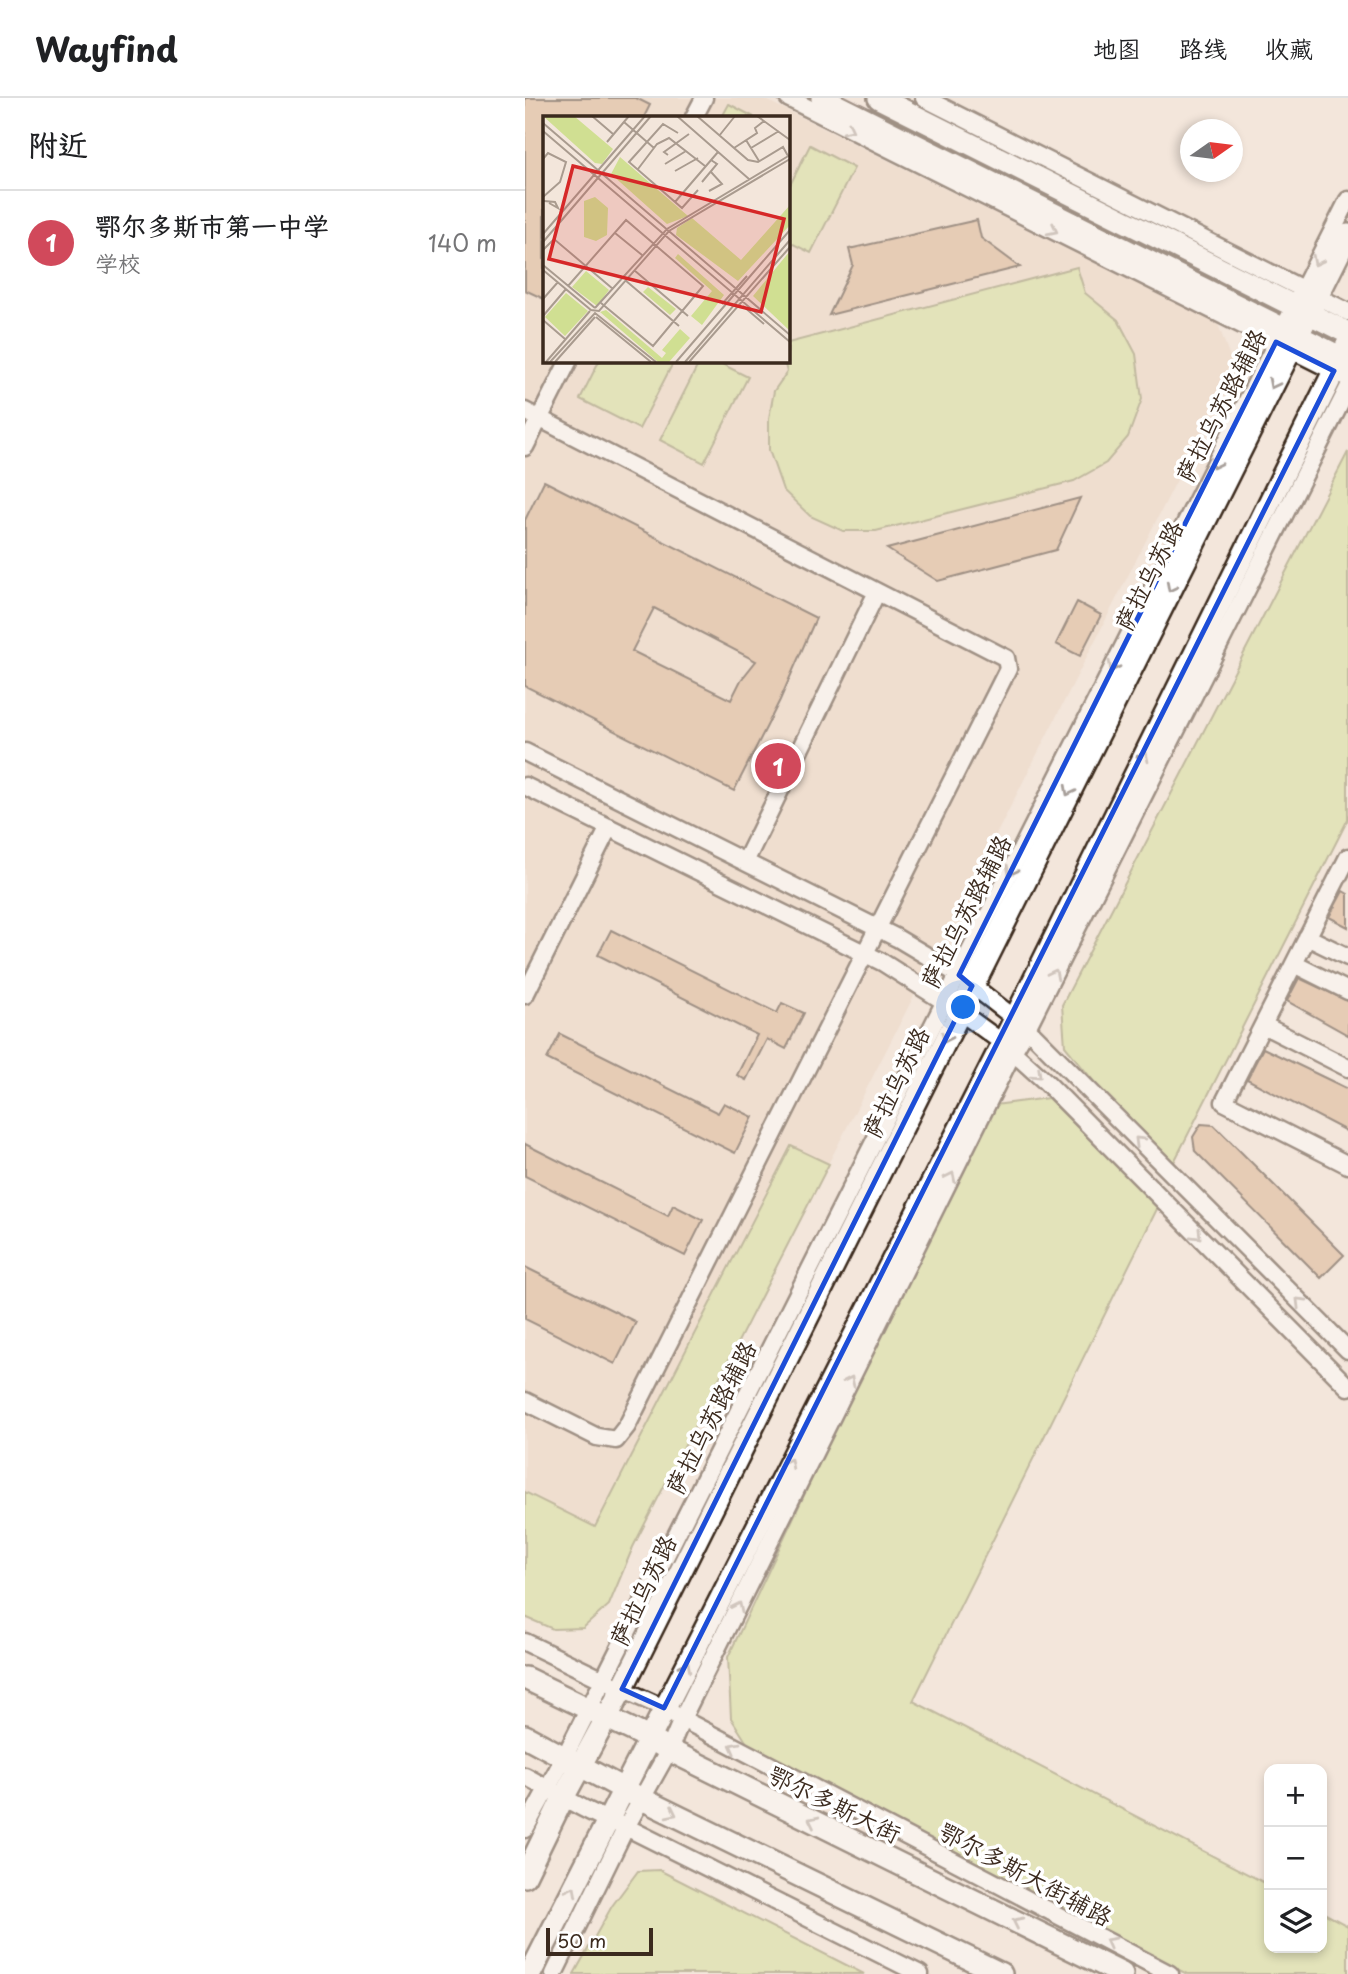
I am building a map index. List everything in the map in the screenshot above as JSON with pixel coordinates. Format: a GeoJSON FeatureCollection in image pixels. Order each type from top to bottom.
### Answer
{"type":"FeatureCollection","features":[{"type":"Feature","properties":{"kind":"main road"},"geometry":{"type":"LineString","coordinates":[[530,1974],[633,1794],[649,1738],[673,1714],[1021,1023],[1344,362],[1287,339],[822,98]]}},
{"type":"Feature","properties":{"kind":"main road"},"geometry":{"type":"LineString","coordinates":[[879,98],[946,111],[1306,301],[1348,333]]}},
{"type":"Feature","properties":{"kind":"main road","name":"萨拉乌苏路"},"geometry":{"type":"LineString","coordinates":[[525,1876],[555,1793],[1306,301],[1348,235]]}},
{"type":"Feature","properties":{"kind":"main road","name":"鄂尔多斯大街"},"geometry":{"type":"LineString","coordinates":[[525,1678],[1122,1974]]}},
{"type":"Feature","properties":{"kind":"main road"},"geometry":{"type":"LineString","coordinates":[[525,1736],[633,1794],[1001,1974]]}},
{"type":"Feature","properties":{"kind":"street"},"geometry":{"type":"LineString","coordinates":[[694,116],[703,98]]}},
{"type":"Feature","properties":{"kind":"street"},"geometry":{"type":"LineString","coordinates":[[788,98],[1287,339]]}},
{"type":"Feature","properties":{"kind":"street"},"geometry":{"type":"LineString","coordinates":[[924,98],[946,111]]}},
{"type":"Feature","properties":{"kind":"street"},"geometry":{"type":"LineString","coordinates":[[1348,200],[1306,301],[1348,312]]}},
{"type":"Feature","properties":{"kind":"street"},"geometry":{"type":"LineString","coordinates":[[525,447],[532,414],[568,362]]}},
{"type":"Feature","properties":{"kind":"street"},"geometry":{"type":"LineString","coordinates":[[1021,1023],[1348,388]]}},
{"type":"Feature","properties":{"kind":"street"},"geometry":{"type":"LineString","coordinates":[[525,1401],[597,1437],[616,1440],[627,1426],[1009,669],[1006,658],[532,414]]}},
{"type":"Feature","properties":{"kind":"street"},"geometry":{"type":"LineString","coordinates":[[745,862],[877,593]]}},
{"type":"Feature","properties":{"kind":"street"},"geometry":{"type":"LineString","coordinates":[[525,752],[897,937],[966,981],[1021,1023],[1348,1350]]}},
{"type":"Feature","properties":{"kind":"street"},"geometry":{"type":"LineString","coordinates":[[525,786],[882,962],[953,1006],[1008,1047],[1348,1387]]}},
{"type":"Feature","properties":{"kind":"street"},"geometry":{"type":"LineString","coordinates":[[525,995],[609,827]]}},
{"type":"Feature","properties":{"kind":"street"},"geometry":{"type":"LineString","coordinates":[[1348,857],[1342,885],[1307,937],[1224,1102],[1348,1165]]}},
{"type":"Feature","properties":{"kind":"street"},"geometry":{"type":"LineString","coordinates":[[1307,937],[1348,957]]}},
{"type":"Feature","properties":{"kind":"street"},"geometry":{"type":"LineString","coordinates":[[1294,964],[1348,991]]}},
{"type":"Feature","properties":{"kind":"street"},"geometry":{"type":"LineString","coordinates":[[1263,1025],[1348,1068]]}},
{"type":"Feature","properties":{"kind":"street","name":"鄂尔多斯大街辅路"},"geometry":{"type":"LineString","coordinates":[[525,1642],[673,1714],[1170,1974]]}},
{"type":"Feature","properties":{"kind":"street"},"geometry":{"type":"LineString","coordinates":[[633,1794],[669,1750],[673,1714]]}},
{"type":"Feature","properties":{"kind":"street"},"geometry":{"type":"LineString","coordinates":[[525,1776],[920,1974]]}},
{"type":"Feature","properties":{"kind":"street"},"geometry":{"type":"LineString","coordinates":[[525,1829],[555,1793]]}},
{"type":"Feature","properties":{"kind":"street"},"geometry":{"type":"LineString","coordinates":[[554,1974],[617,1824]]}},
{"type":"Feature","properties":{"kind":"highlighted area"},"geometry":{"type":"Polygon","coordinates":[[[1276,342],[1334,371],[664,1708],[622,1689],[972,986],[959,975],[1276,342]]]}},
{"type":"Feature","properties":{"kind":"shaded area"},"geometry":{"type":"Polygon","coordinates":[[[525,98],[762,98],[1218,324],[1234,368],[633,1547],[525,1492],[525,98]]]}},
{"type":"Feature","properties":{"kind":"green space"},"geometry":{"type":"Polygon","coordinates":[[[729,104],[752,116],[723,116],[729,104]]]}},
{"type":"Feature","properties":{"kind":"green space"},"geometry":{"type":"Polygon","coordinates":[[[810,145],[854,168],[811,253],[789,242],[789,187],[810,145]]]}},
{"type":"Feature","properties":{"kind":"green space"},"geometry":{"type":"Polygon","coordinates":[[[1077,267],[1085,293],[1118,320],[1136,354],[1142,399],[1128,437],[1106,463],[1074,481],[876,531],[843,531],[810,516],[783,490],[769,450],[769,418],[774,391],[787,372],[784,362],[789,362],[789,343],[1077,267]]]}},
{"type":"Feature","properties":{"kind":"green space"},"geometry":{"type":"Polygon","coordinates":[[[598,362],[673,362],[639,429],[580,399],[598,362]]]}},
{"type":"Feature","properties":{"kind":"green space"},"geometry":{"type":"Polygon","coordinates":[[[699,362],[718,362],[748,377],[704,463],[660,440],[699,362]]]}},
{"type":"Feature","properties":{"kind":"green space"},"geometry":{"type":"Polygon","coordinates":[[[1348,452],[1348,819],[1172,1166],[1099,1088],[1065,1046],[1062,1005],[1348,452]]]}},
{"type":"Feature","properties":{"kind":"green space"},"geometry":{"type":"Polygon","coordinates":[[[1048,1098],[1158,1207],[913,1701],[1264,1882],[1264,1953],[1327,1953],[1327,1915],[1348,1926],[1348,1974],[1187,1974],[754,1754],[731,1718],[728,1657],[987,1106],[1048,1098]]]}},
{"type":"Feature","properties":{"kind":"green space"},"geometry":{"type":"Polygon","coordinates":[[[791,1146],[829,1164],[633,1547],[609,1605],[583,1628],[553,1629],[525,1617],[525,1492],[595,1527],[791,1146]]]}},
{"type":"Feature","properties":{"kind":"green space"},"geometry":{"type":"Polygon","coordinates":[[[659,1870],[864,1974],[574,1974],[612,1906],[638,1871],[659,1870]]]}},
{"type":"Feature","properties":{"kind":"building"},"geometry":{"type":"Polygon","coordinates":[[[525,98],[636,98],[650,105],[644,116],[543,116],[543,299],[525,290],[525,98]]]}},
{"type":"Feature","properties":{"kind":"building"},"geometry":{"type":"Polygon","coordinates":[[[977,220],[981,238],[1020,267],[829,315],[853,265],[849,249],[977,220]]]}},
{"type":"Feature","properties":{"kind":"building"},"geometry":{"type":"Polygon","coordinates":[[[544,481],[816,618],[780,700],[734,791],[525,686],[525,520],[544,481]],[[654,608],[632,651],[731,700],[741,680],[756,661],[654,608]]]}},
{"type":"Feature","properties":{"kind":"building"},"geometry":{"type":"Polygon","coordinates":[[[1080,498],[1056,550],[938,581],[887,549],[1080,498]]]}},
{"type":"Feature","properties":{"kind":"building"},"geometry":{"type":"Polygon","coordinates":[[[1077,602],[1101,615],[1080,656],[1056,644],[1077,602]]]}},
{"type":"Feature","properties":{"kind":"building"},"geometry":{"type":"Polygon","coordinates":[[[1343,891],[1348,894],[1348,927],[1329,917],[1343,891]]]}},
{"type":"Feature","properties":{"kind":"building"},"geometry":{"type":"Polygon","coordinates":[[[611,930],[777,1013],[782,1003],[804,1013],[786,1049],[767,1039],[746,1080],[737,1075],[757,1035],[598,955],[611,930]]]}},
{"type":"Feature","properties":{"kind":"building"},"geometry":{"type":"Polygon","coordinates":[[[1299,978],[1348,1001],[1348,1035],[1287,1001],[1299,978]]]}},
{"type":"Feature","properties":{"kind":"building"},"geometry":{"type":"Polygon","coordinates":[[[560,1034],[718,1113],[724,1103],[753,1117],[735,1153],[547,1059],[560,1034]]]}},
{"type":"Feature","properties":{"kind":"building"},"geometry":{"type":"Polygon","coordinates":[[[1263,1048],[1348,1089],[1348,1132],[1247,1079],[1263,1048]]]}},
{"type":"Feature","properties":{"kind":"building"},"geometry":{"type":"Polygon","coordinates":[[[1201,1124],[1214,1125],[1344,1255],[1321,1278],[1195,1151],[1193,1137],[1201,1124]]]}},
{"type":"Feature","properties":{"kind":"building"},"geometry":{"type":"Polygon","coordinates":[[[525,1144],[668,1216],[673,1205],[703,1220],[685,1256],[525,1176],[525,1144]]]}},
{"type":"Feature","properties":{"kind":"building"},"geometry":{"type":"Polygon","coordinates":[[[525,1267],[636,1322],[615,1364],[525,1319],[525,1267]]]}},
{"type":"Feature","properties":{"kind":"place","name":"鄂尔多斯市第一中学"},"geometry":{"type":"Point","coordinates":[778,766]}}]}
